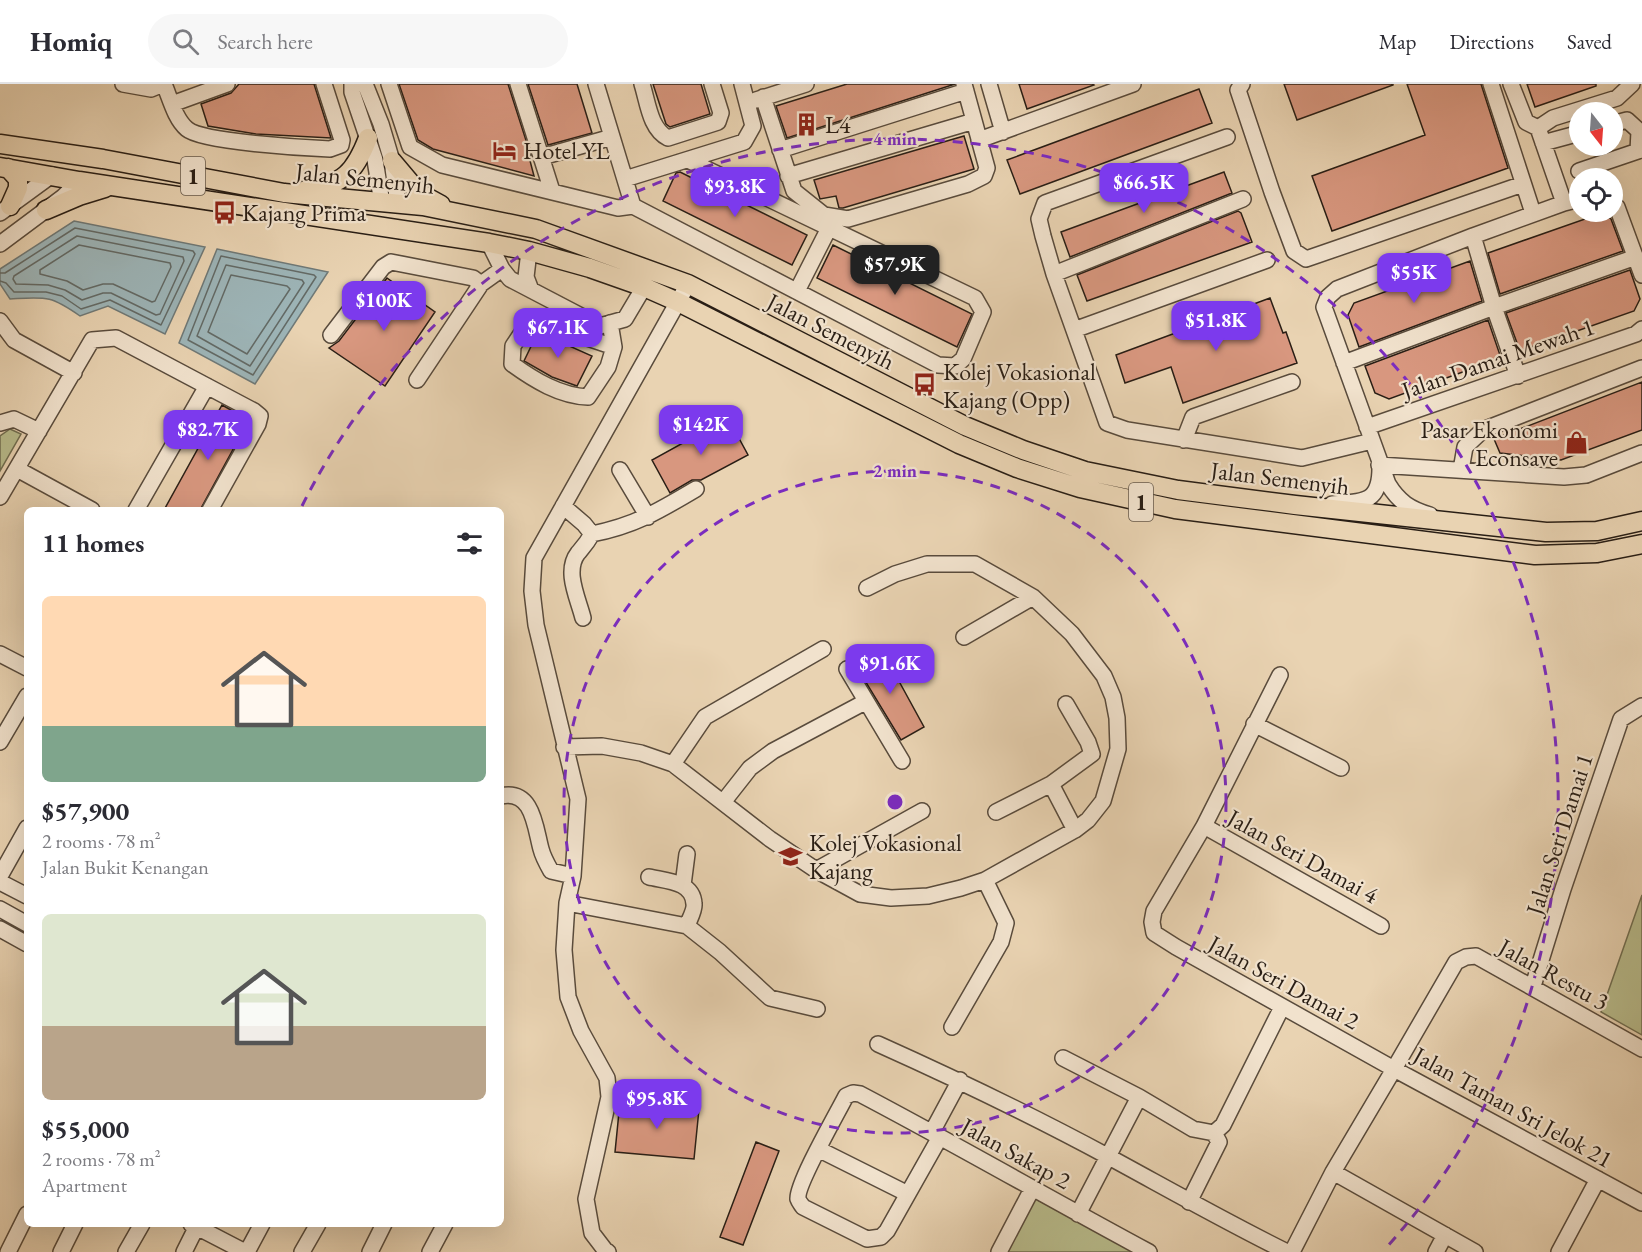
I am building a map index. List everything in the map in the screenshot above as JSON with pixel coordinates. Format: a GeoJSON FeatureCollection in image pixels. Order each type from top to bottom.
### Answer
{"type":"FeatureCollection","features":[{"type":"Feature","properties":{"kind":"main road"},"geometry":{"type":"LineString","coordinates":[[284,193],[316,189],[340,181],[360,160],[368,138]]}},
{"type":"Feature","properties":{"kind":"main road","name":"Jalan Semenyih"},"geometry":{"type":"LineString","coordinates":[[0,144],[103,159],[284,193],[389,206],[423,206],[536,229],[688,284],[965,426],[1023,450],[1085,471],[1178,490],[1295,506],[1448,520],[1546,532],[1597,531],[1642,521]]}},
{"type":"Feature","properties":{"kind":"main road"},"geometry":{"type":"LineString","coordinates":[[41,149],[69,166],[79,182]]}},
{"type":"Feature","properties":{"kind":"main road"},"geometry":{"type":"LineString","coordinates":[[52,175],[69,166],[103,159]]}},
{"type":"Feature","properties":{"kind":"main road"},"geometry":{"type":"LineString","coordinates":[[392,161],[419,193],[432,201],[465,214]]}},
{"type":"Feature","properties":{"kind":"main road"},"geometry":{"type":"LineString","coordinates":[[4,167],[18,179],[18,188],[5,209]]}},
{"type":"Feature","properties":{"kind":"main road","name":"Jalan Semenyih"},"geometry":{"type":"LineString","coordinates":[[4,167],[79,182],[489,243],[529,251],[590,268],[678,302],[959,444],[1017,468],[1080,488],[1175,509],[1535,555],[1597,553],[1642,544]]}},
{"type":"Feature","properties":{"kind":"main road"},"geometry":{"type":"LineString","coordinates":[[46,210],[99,189],[122,187]]}},
{"type":"Feature","properties":{"kind":"main road"},"geometry":{"type":"LineString","coordinates":[[355,223],[389,206],[411,232]]}},
{"type":"Feature","properties":{"kind":"street"},"geometry":{"type":"LineString","coordinates":[[123,84],[156,85],[172,104],[186,129],[194,134],[209,138],[334,148],[341,145],[342,140],[324,84]]}},
{"type":"Feature","properties":{"kind":"street"},"geometry":{"type":"LineString","coordinates":[[172,104],[227,84]]}},
{"type":"Feature","properties":{"kind":"street"},"geometry":{"type":"LineString","coordinates":[[352,84],[352,92],[389,206]]}},
{"type":"Feature","properties":{"kind":"street"},"geometry":{"type":"LineString","coordinates":[[365,84],[392,161],[389,206]]}},
{"type":"Feature","properties":{"kind":"street"},"geometry":{"type":"LineString","coordinates":[[389,84],[410,147],[442,165],[618,208],[633,206],[938,365],[955,366],[963,359],[983,312],[975,298],[688,160]]}},
{"type":"Feature","properties":{"kind":"street"},"geometry":{"type":"LineString","coordinates":[[518,84],[552,191]]}},
{"type":"Feature","properties":{"kind":"street"},"geometry":{"type":"LineString","coordinates":[[596,84],[633,206]]}},
{"type":"Feature","properties":{"kind":"street"},"geometry":{"type":"LineString","coordinates":[[642,84],[655,126],[660,134],[668,138],[718,122],[721,112],[712,84]]}},
{"type":"Feature","properties":{"kind":"street"},"geometry":{"type":"LineString","coordinates":[[625,179],[744,142],[753,126],[742,84]]}},
{"type":"Feature","properties":{"kind":"street"},"geometry":{"type":"LineString","coordinates":[[748,102],[806,84]]}},
{"type":"Feature","properties":{"kind":"street"},"geometry":{"type":"LineString","coordinates":[[989,84],[1003,132]]}},
{"type":"Feature","properties":{"kind":"street"},"geometry":{"type":"LineString","coordinates":[[979,140],[1133,84]]}},
{"type":"Feature","properties":{"kind":"street"},"geometry":{"type":"LineString","coordinates":[[1242,84],[1238,90],[1275,202],[1294,251],[1306,259],[1523,184]]}},
{"type":"Feature","properties":{"kind":"street"},"geometry":{"type":"LineString","coordinates":[[1491,84],[1533,213]]}},
{"type":"Feature","properties":{"kind":"street"},"geometry":{"type":"LineString","coordinates":[[1511,84],[1526,122],[1538,128],[1564,202]]}},
{"type":"Feature","properties":{"kind":"street"},"geometry":{"type":"LineString","coordinates":[[1538,128],[1553,118],[1617,98],[1632,84]]}},
{"type":"Feature","properties":{"kind":"street"},"geometry":{"type":"LineString","coordinates":[[763,97],[788,176],[794,191],[824,215],[848,219],[968,184],[984,176],[987,168],[965,88],[780,150]]}},
{"type":"Feature","properties":{"kind":"street"},"geometry":{"type":"LineString","coordinates":[[1589,168],[1638,151],[1639,131],[1627,120],[1623,121]]}},
{"type":"Feature","properties":{"kind":"street"},"geometry":{"type":"LineString","coordinates":[[788,176],[974,122]]}},
{"type":"Feature","properties":{"kind":"street"},"geometry":{"type":"LineString","coordinates":[[1543,143],[1569,136]]}},
{"type":"Feature","properties":{"kind":"street"},"geometry":{"type":"LineString","coordinates":[[542,157],[612,137]]}},
{"type":"Feature","properties":{"kind":"street"},"geometry":{"type":"LineString","coordinates":[[1227,137],[1045,203],[1039,219],[1054,274],[1074,330],[1267,260]]}},
{"type":"Feature","properties":{"kind":"street"},"geometry":{"type":"LineString","coordinates":[[5,209],[52,175]]}},
{"type":"Feature","properties":{"kind":"street"},"geometry":{"type":"LineString","coordinates":[[0,244],[79,182]]}},
{"type":"Feature","properties":{"kind":"street"},"geometry":{"type":"LineString","coordinates":[[1054,274],[1243,199]]}},
{"type":"Feature","properties":{"kind":"street"},"geometry":{"type":"LineString","coordinates":[[1448,520],[1420,512],[1397,499],[1388,484],[1379,465],[1324,307],[1328,297],[1336,289],[1569,201]]}},
{"type":"Feature","properties":{"kind":"street"},"geometry":{"type":"LineString","coordinates":[[1623,222],[1642,275]]}},
{"type":"Feature","properties":{"kind":"street"},"geometry":{"type":"LineString","coordinates":[[797,291],[829,228]]}},
{"type":"Feature","properties":{"kind":"street"},"geometry":{"type":"LineString","coordinates":[[1473,236],[1518,376]]}},
{"type":"Feature","properties":{"kind":"street"},"geometry":{"type":"LineString","coordinates":[[489,243],[502,269],[510,279],[600,326],[625,320],[644,287]]}},
{"type":"Feature","properties":{"kind":"street"},"geometry":{"type":"LineString","coordinates":[[529,251],[526,276],[531,290]]}},
{"type":"Feature","properties":{"kind":"street"},"geometry":{"type":"LineString","coordinates":[[1344,363],[1636,257]]}},
{"type":"Feature","properties":{"kind":"street"},"geometry":{"type":"LineString","coordinates":[[332,335],[383,267],[392,262],[473,278],[481,284]]}},
{"type":"Feature","properties":{"kind":"street"},"geometry":{"type":"LineString","coordinates":[[417,380],[481,284],[502,269]]}},
{"type":"Feature","properties":{"kind":"street"},"geometry":{"type":"LineString","coordinates":[[608,1252],[592,1233],[585,1199],[609,1097],[607,1078],[581,1031],[568,997],[564,950],[567,903],[573,876],[578,799],[536,625],[532,591],[534,558],[688,284]]}},
{"type":"Feature","properties":{"kind":"street"},"geometry":{"type":"LineString","coordinates":[[610,323],[614,347],[608,367],[588,397],[573,396],[531,378],[512,364],[513,346],[531,319],[614,347]]}},
{"type":"Feature","properties":{"kind":"street"},"geometry":{"type":"LineString","coordinates":[[0,321],[14,340],[74,373]]}},
{"type":"Feature","properties":{"kind":"street","name":"Jalan Damai Mewah 1"},"geometry":{"type":"LineString","coordinates":[[1074,330],[1107,423],[1127,430],[1302,458],[1636,334],[1642,329]]}},
{"type":"Feature","properties":{"kind":"street"},"geometry":{"type":"LineString","coordinates":[[0,497],[92,340],[116,338],[260,416],[258,424],[212,507]]}},
{"type":"Feature","properties":{"kind":"street"},"geometry":{"type":"LineString","coordinates":[[1461,470],[1465,447],[1483,430],[1642,368]]}},
{"type":"Feature","properties":{"kind":"street"},"geometry":{"type":"LineString","coordinates":[[1184,440],[1193,417],[1292,382]]}},
{"type":"Feature","properties":{"kind":"street"},"geometry":{"type":"LineString","coordinates":[[138,507],[207,386]]}},
{"type":"Feature","properties":{"kind":"street"},"geometry":{"type":"LineString","coordinates":[[0,423],[14,419],[39,431]]}},
{"type":"Feature","properties":{"kind":"street"},"geometry":{"type":"LineString","coordinates":[[1379,465],[1564,477],[1586,475],[1642,453]]}},
{"type":"Feature","properties":{"kind":"street"},"geometry":{"type":"LineString","coordinates":[[1295,506],[1350,503],[1371,498],[1378,488],[1379,465]]}},
{"type":"Feature","properties":{"kind":"street"},"geometry":{"type":"LineString","coordinates":[[16,469],[86,507]]}},
{"type":"Feature","properties":{"kind":"street"},"geometry":{"type":"LineString","coordinates":[[620,470],[648,517]]}},
{"type":"Feature","properties":{"kind":"street"},"geometry":{"type":"LineString","coordinates":[[592,534],[616,529],[648,517],[696,489]]}},
{"type":"Feature","properties":{"kind":"street"},"geometry":{"type":"LineString","coordinates":[[563,506],[592,534]]}},
{"type":"Feature","properties":{"kind":"street"},"geometry":{"type":"LineString","coordinates":[[583,618],[571,571],[577,554],[586,546],[592,534]]}},
{"type":"Feature","properties":{"kind":"street"},"geometry":{"type":"LineString","coordinates":[[564,747],[602,746],[641,753],[673,764],[816,870],[860,894],[891,898],[928,896],[986,880],[1075,830],[1088,820],[1103,801],[1118,749],[1117,718],[1113,697],[1104,676],[1072,634],[1033,597],[975,564],[927,564],[895,574],[867,588]]}},
{"type":"Feature","properties":{"kind":"street"},"geometry":{"type":"LineString","coordinates":[[964,637],[1033,597]]}},
{"type":"Feature","properties":{"kind":"street"},"geometry":{"type":"LineString","coordinates":[[673,764],[705,717],[824,649]]}},
{"type":"Feature","properties":{"kind":"street"},"geometry":{"type":"LineString","coordinates":[[0,654],[24,666]]}},
{"type":"Feature","properties":{"kind":"street"},"geometry":{"type":"LineString","coordinates":[[847,669],[902,761]]}},
{"type":"Feature","properties":{"kind":"street"},"geometry":{"type":"LineString","coordinates":[[1204,826],[1280,675]]}},
{"type":"Feature","properties":{"kind":"street"},"geometry":{"type":"LineString","coordinates":[[0,742],[24,701]]}},
{"type":"Feature","properties":{"kind":"street"},"geometry":{"type":"LineString","coordinates":[[724,801],[750,768],[773,751],[865,702]]}},
{"type":"Feature","properties":{"kind":"street"},"geometry":{"type":"LineString","coordinates":[[996,812],[1051,784],[1092,754],[1088,742],[1065,705]]}},
{"type":"Feature","properties":{"kind":"street","name":"Jalan Seri Damai 1"},"geometry":{"type":"LineString","coordinates":[[1533,987],[1563,889],[1621,719],[1642,706]]}},
{"type":"Feature","properties":{"kind":"street"},"geometry":{"type":"LineString","coordinates":[[1254,724],[1341,768]]}},
{"type":"Feature","properties":{"kind":"street"},"geometry":{"type":"LineString","coordinates":[[1051,784],[1075,830]]}},
{"type":"Feature","properties":{"kind":"street"},"geometry":{"type":"LineString","coordinates":[[504,796],[520,798],[533,813],[541,852],[551,871],[573,876]]}},
{"type":"Feature","properties":{"kind":"street"},"geometry":{"type":"LineString","coordinates":[[816,870],[922,810]]}},
{"type":"Feature","properties":{"kind":"street","name":"Jalan Seri Damai 4"},"geometry":{"type":"LineString","coordinates":[[1204,826],[1381,926]]}},
{"type":"Feature","properties":{"kind":"street","name":"Jalan Seri Damai 2"},"geometry":{"type":"LineString","coordinates":[[1204,826],[1154,911],[1152,922],[1154,933],[1394,1069]]}},
{"type":"Feature","properties":{"kind":"street"},"geometry":{"type":"LineString","coordinates":[[0,876],[24,833]]}},
{"type":"Feature","properties":{"kind":"street"},"geometry":{"type":"LineString","coordinates":[[683,885],[687,854]]}},
{"type":"Feature","properties":{"kind":"street"},"geometry":{"type":"LineString","coordinates":[[649,877],[683,885],[691,893],[695,905],[687,926]]}},
{"type":"Feature","properties":{"kind":"street"},"geometry":{"type":"LineString","coordinates":[[952,1027],[1001,942],[1006,923],[986,880]]}},
{"type":"Feature","properties":{"kind":"street"},"geometry":{"type":"LineString","coordinates":[[0,882],[24,894]]}},
{"type":"Feature","properties":{"kind":"street"},"geometry":{"type":"LineString","coordinates":[[567,903],[687,926],[720,952],[770,998],[817,1009]]}},
{"type":"Feature","properties":{"kind":"street"},"geometry":{"type":"LineString","coordinates":[[0,909],[24,922]]}},
{"type":"Feature","properties":{"kind":"street"},"geometry":{"type":"LineString","coordinates":[[0,929],[24,942]]}},
{"type":"Feature","properties":{"kind":"street","name":"Jalan Restu 3"},"geometry":{"type":"LineString","coordinates":[[1476,956],[1642,1048]]}},
{"type":"Feature","properties":{"kind":"street","name":"Jalan Taman Sri Jelok 21"},"geometry":{"type":"LineString","coordinates":[[1476,956],[1466,957],[1456,962],[1394,1069],[1642,1203]]}},
{"type":"Feature","properties":{"kind":"street"},"geometry":{"type":"LineString","coordinates":[[1214,1133],[1223,1125],[1282,1007]]}},
{"type":"Feature","properties":{"kind":"street"},"geometry":{"type":"LineString","coordinates":[[878,1044],[960,1080],[1287,1252]]}},
{"type":"Feature","properties":{"kind":"street"},"geometry":{"type":"LineString","coordinates":[[1063,1058],[1139,1097],[1193,1129],[1214,1133]]}},
{"type":"Feature","properties":{"kind":"street"},"geometry":{"type":"LineString","coordinates":[[1292,1252],[1334,1172],[1394,1069]]}},
{"type":"Feature","properties":{"kind":"street"},"geometry":{"type":"LineString","coordinates":[[908,1194],[818,1149],[798,1199],[803,1207],[867,1239],[881,1237],[908,1194],[960,1080]]}},
{"type":"Feature","properties":{"kind":"street","name":"Jalan Sakap 2"},"geometry":{"type":"LineString","coordinates":[[818,1149],[846,1096],[853,1093],[860,1094],[1149,1252]]}},
{"type":"Feature","properties":{"kind":"street"},"geometry":{"type":"LineString","coordinates":[[1078,1214],[1139,1097]]}},
{"type":"Feature","properties":{"kind":"street"},"geometry":{"type":"LineString","coordinates":[[1189,1202],[1219,1142],[1214,1133]]}},
{"type":"Feature","properties":{"kind":"street"},"geometry":{"type":"LineString","coordinates":[[1334,1172],[1475,1252]]}},
{"type":"Feature","properties":{"kind":"street"},"geometry":{"type":"LineString","coordinates":[[1559,1252],[1598,1179]]}},
{"type":"Feature","properties":{"kind":"street"},"geometry":{"type":"LineString","coordinates":[[999,1252],[1032,1189]]}},
{"type":"Feature","properties":{"kind":"street"},"geometry":{"type":"LineString","coordinates":[[8,1252],[24,1220]]}},
{"type":"Feature","properties":{"kind":"street"},"geometry":{"type":"LineString","coordinates":[[61,1252],[74,1227]]}},
{"type":"Feature","properties":{"kind":"street"},"geometry":{"type":"LineString","coordinates":[[126,1252],[140,1227]]}},
{"type":"Feature","properties":{"kind":"street"},"geometry":{"type":"LineString","coordinates":[[184,1252],[194,1227]]}},
{"type":"Feature","properties":{"kind":"street"},"geometry":{"type":"LineString","coordinates":[[199,1227],[246,1252],[260,1227]]}},
{"type":"Feature","properties":{"kind":"street"},"geometry":{"type":"LineString","coordinates":[[302,1252],[316,1227]]}},
{"type":"Feature","properties":{"kind":"street"},"geometry":{"type":"LineString","coordinates":[[370,1252],[382,1227]]}},
{"type":"Feature","properties":{"kind":"street"},"geometry":{"type":"LineString","coordinates":[[430,1252],[443,1227]]}},
{"type":"Feature","properties":{"kind":"street"},"geometry":{"type":"LineString","coordinates":[[1436,1252],[1445,1235]]}},
{"type":"Feature","properties":{"kind":"green space"},"geometry":{"type":"Polygon","coordinates":[[[10,429],[21,434],[0,471],[0,436],[10,429]]]}},
{"type":"Feature","properties":{"kind":"green space"},"geometry":{"type":"Polygon","coordinates":[[[1642,895],[1642,1035],[1601,1012],[1642,895]]]}},
{"type":"Feature","properties":{"kind":"green space"},"geometry":{"type":"Polygon","coordinates":[[[1034,1198],[1136,1252],[1006,1252],[1034,1198]]]}},
{"type":"Feature","properties":{"kind":"water"},"geometry":{"type":"Polygon","coordinates":[[[74,221],[205,247],[165,334],[108,306],[80,316],[61,304],[47,299],[10,299],[0,284],[0,269],[74,221]]]}},
{"type":"Feature","properties":{"kind":"water"},"geometry":{"type":"Polygon","coordinates":[[[217,249],[328,272],[255,384],[179,343],[217,249]]]}},
{"type":"Feature","properties":{"kind":"building"},"geometry":{"type":"Polygon","coordinates":[[[239,84],[314,84],[331,138],[256,134],[208,126],[201,104],[231,93],[239,84]]]}},
{"type":"Feature","properties":{"kind":"building"},"geometry":{"type":"Polygon","coordinates":[[[399,84],[508,84],[531,156],[529,157],[534,176],[433,149],[418,140],[399,84]]]}},
{"type":"Feature","properties":{"kind":"building"},"geometry":{"type":"Polygon","coordinates":[[[528,84],[577,84],[592,133],[548,145],[528,84]]]}},
{"type":"Feature","properties":{"kind":"building"},"geometry":{"type":"Polygon","coordinates":[[[653,84],[701,84],[710,114],[670,127],[666,124],[653,84]]]}},
{"type":"Feature","properties":{"kind":"building","name":"L4"},"geometry":{"type":"Polygon","coordinates":[[[847,84],[955,84],[787,138],[776,106],[847,84]]]}},
{"type":"Feature","properties":{"kind":"building"},"geometry":{"type":"Polygon","coordinates":[[[1019,84],[1093,84],[1094,85],[1027,109],[1019,84]]]}},
{"type":"Feature","properties":{"kind":"building"},"geometry":{"type":"Polygon","coordinates":[[[1284,84],[1393,84],[1393,85],[1297,120],[1284,84]]]}},
{"type":"Feature","properties":{"kind":"building"},"geometry":{"type":"Polygon","coordinates":[[[1407,84],[1481,84],[1508,168],[1332,231],[1312,176],[1425,135],[1407,84]]]}},
{"type":"Feature","properties":{"kind":"building"},"geometry":{"type":"Polygon","coordinates":[[[1527,84],[1596,84],[1596,86],[1535,107],[1527,84]]]}},
{"type":"Feature","properties":{"kind":"building"},"geometry":{"type":"Polygon","coordinates":[[[1199,89],[1212,123],[1020,194],[1007,160],[1199,89]]]}},
{"type":"Feature","properties":{"kind":"building"},"geometry":{"type":"Polygon","coordinates":[[[964,136],[974,169],[843,208],[839,208],[836,196],[820,199],[814,180],[964,136]]]}},
{"type":"Feature","properties":{"kind":"building"},"geometry":{"type":"Polygon","coordinates":[[[680,172],[807,235],[792,265],[663,201],[676,173],[680,172]]]}},
{"type":"Feature","properties":{"kind":"building"},"geometry":{"type":"Polygon","coordinates":[[[1224,172],[1232,193],[1070,257],[1061,232],[1224,172]]]}},
{"type":"Feature","properties":{"kind":"building"},"geometry":{"type":"Polygon","coordinates":[[[1238,211],[1241,213],[1252,242],[1087,301],[1077,275],[1238,211]]]}},
{"type":"Feature","properties":{"kind":"building"},"geometry":{"type":"Polygon","coordinates":[[[1576,222],[1612,222],[1623,251],[1500,294],[1488,253],[1576,222]]]}},
{"type":"Feature","properties":{"kind":"building"},"geometry":{"type":"Polygon","coordinates":[[[833,245],[972,314],[957,347],[817,278],[833,245]]]}},
{"type":"Feature","properties":{"kind":"building"},"geometry":{"type":"Polygon","coordinates":[[[1470,261],[1482,301],[1359,347],[1348,315],[1354,303],[1470,261]]]}},
{"type":"Feature","properties":{"kind":"building"},"geometry":{"type":"Polygon","coordinates":[[[1630,270],[1640,299],[1634,311],[1520,351],[1506,313],[1630,270]]]}},
{"type":"Feature","properties":{"kind":"building"},"geometry":{"type":"Polygon","coordinates":[[[387,278],[435,312],[385,386],[329,348],[339,341],[387,278]]]}},
{"type":"Feature","properties":{"kind":"building"},"geometry":{"type":"Polygon","coordinates":[[[1270,298],[1297,363],[1183,403],[1171,367],[1125,383],[1116,355],[1270,298]]]}},
{"type":"Feature","properties":{"kind":"building"},"geometry":{"type":"Polygon","coordinates":[[[1488,320],[1501,358],[1389,399],[1375,393],[1365,366],[1488,320]]]}},
{"type":"Feature","properties":{"kind":"building"},"geometry":{"type":"Polygon","coordinates":[[[538,332],[592,356],[577,386],[552,377],[524,361],[538,332]]]}},
{"type":"Feature","properties":{"kind":"building"},"geometry":{"type":"Polygon","coordinates":[[[1642,382],[1642,430],[1561,460],[1500,453],[1494,439],[1642,382]]]}},
{"type":"Feature","properties":{"kind":"building"},"geometry":{"type":"Polygon","coordinates":[[[222,405],[249,420],[202,507],[166,507],[222,405]]]}},
{"type":"Feature","properties":{"kind":"building"},"geometry":{"type":"Polygon","coordinates":[[[728,418],[748,455],[701,480],[692,480],[670,493],[652,460],[728,418]]]}},
{"type":"Feature","properties":{"kind":"building"},"geometry":{"type":"Polygon","coordinates":[[[883,652],[924,727],[901,740],[856,666],[883,652]]]}},
{"type":"Feature","properties":{"kind":"building"},"geometry":{"type":"Polygon","coordinates":[[[620,1102],[699,1109],[694,1159],[615,1152],[620,1102]]]}},
{"type":"Feature","properties":{"kind":"building"},"geometry":{"type":"Polygon","coordinates":[[[756,1142],[779,1151],[743,1245],[720,1237],[756,1142]]]}},
{"type":"Feature","properties":{"kind":"place","name":"L4"},"geometry":{"type":"Point","coordinates":[807,124]}},
{"type":"Feature","properties":{"kind":"place","name":"Hotel YL"},"geometry":{"type":"Point","coordinates":[505,150]}},
{"type":"Feature","properties":{"kind":"place","name":"Kajang Prima"},"geometry":{"type":"Point","coordinates":[224,212]}},
{"type":"Feature","properties":{"kind":"place","name":"Kolej Vokasional Kajang (Opp)"},"geometry":{"type":"Point","coordinates":[925,385]}},
{"type":"Feature","properties":{"kind":"place","name":"Pasar Ekonomi Econsave"},"geometry":{"type":"Point","coordinates":[1576,443]}},
{"type":"Feature","properties":{"kind":"place","name":"Kolej Vokasional Kajang"},"geometry":{"type":"Point","coordinates":[791,856]}}]}
